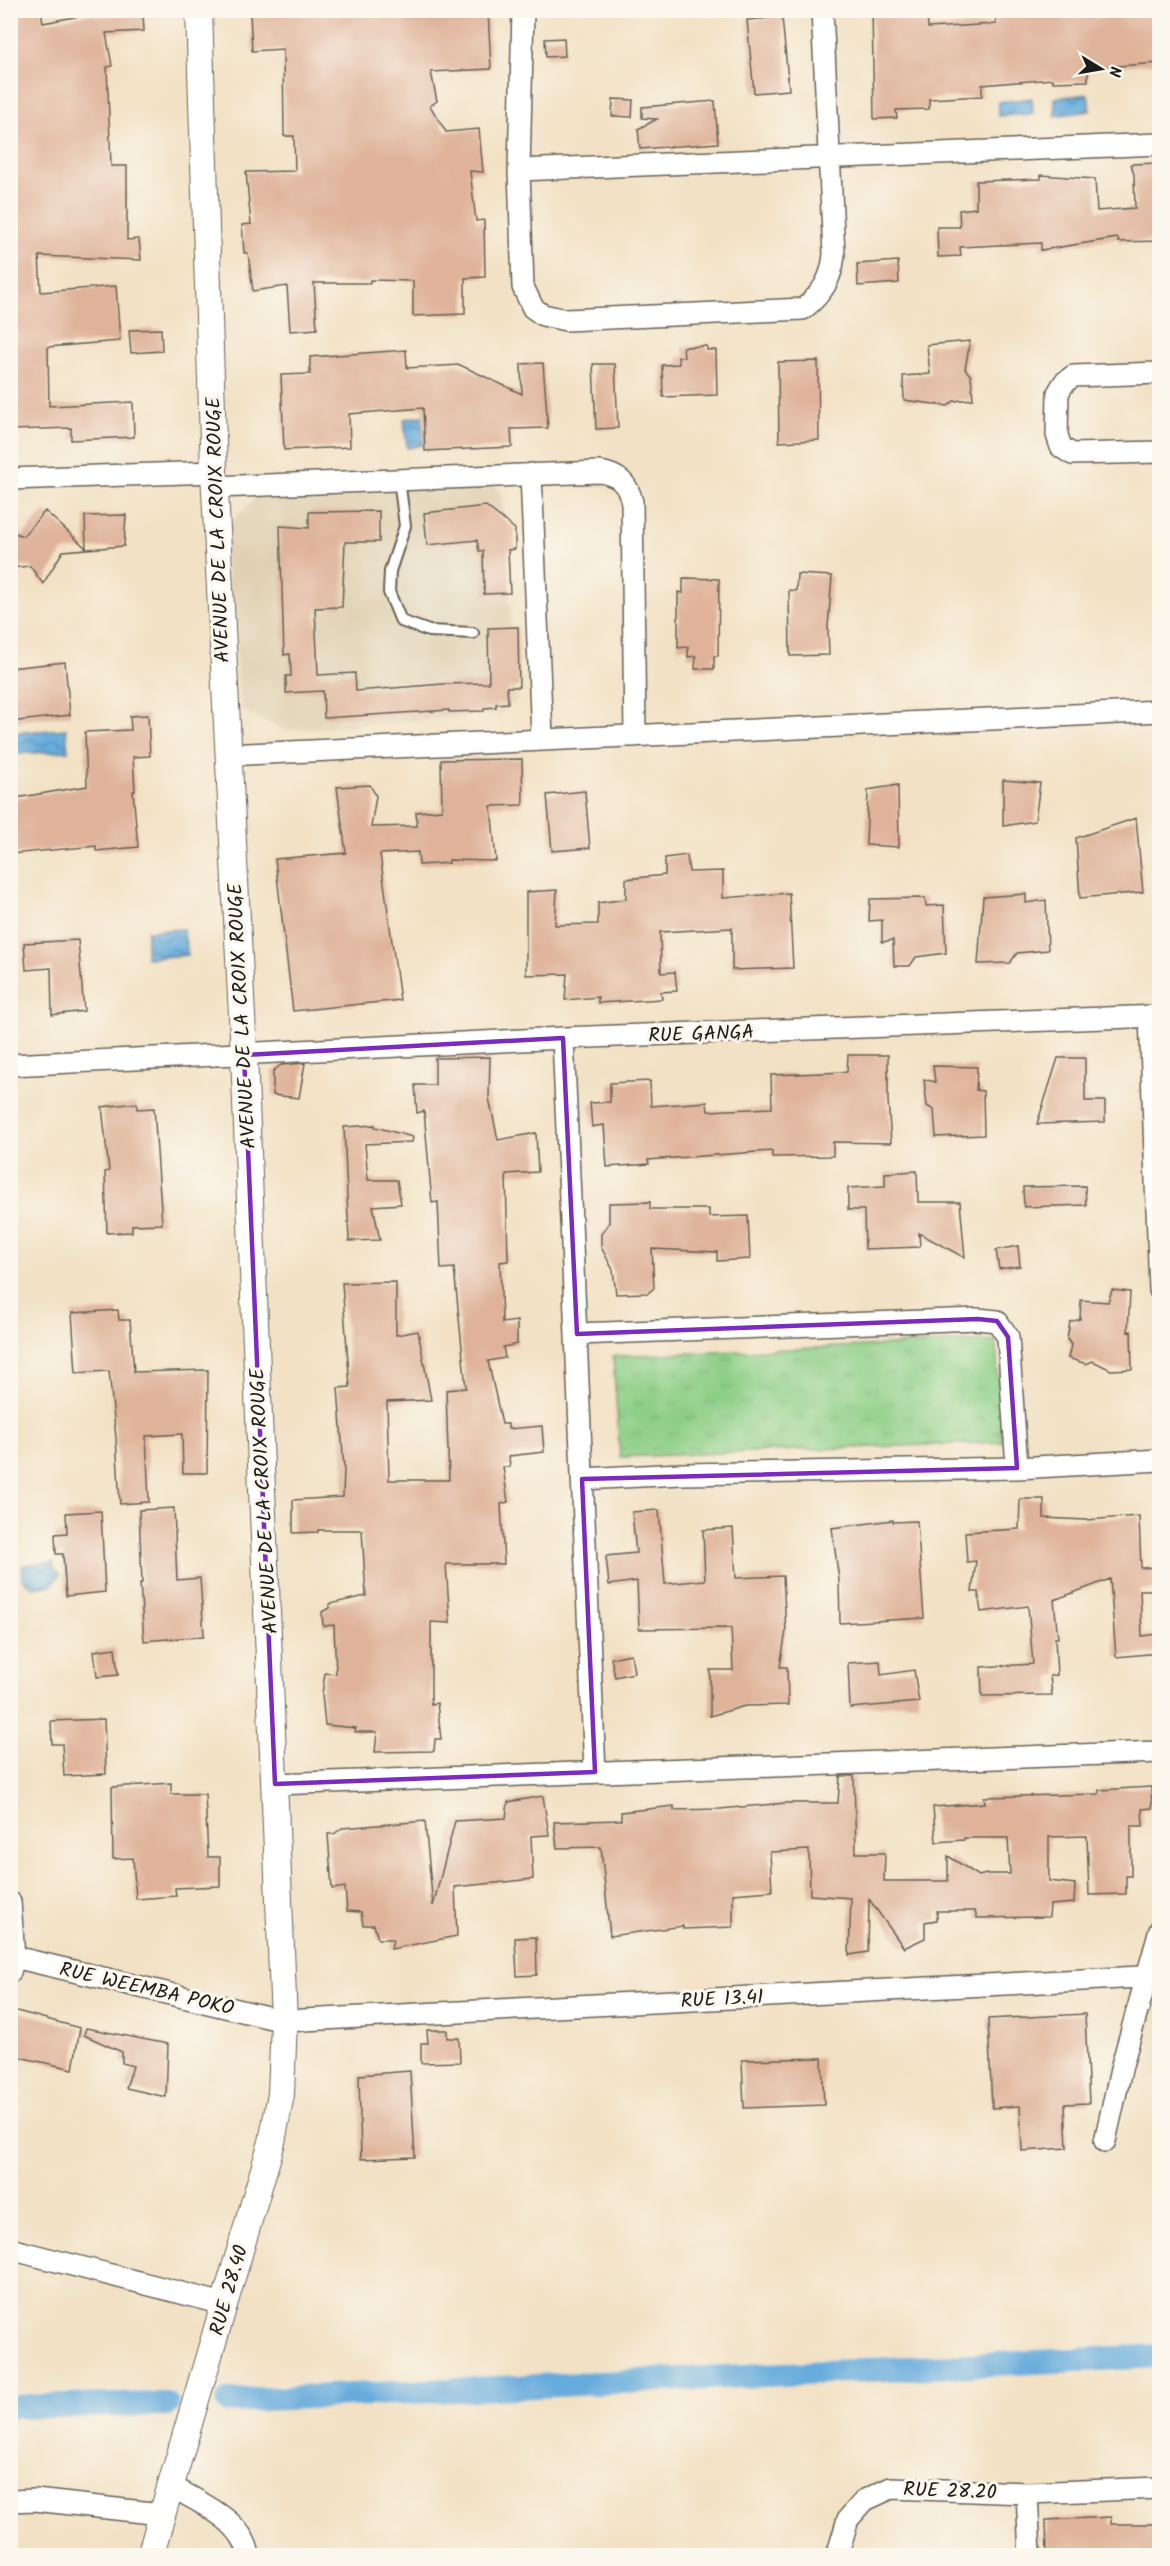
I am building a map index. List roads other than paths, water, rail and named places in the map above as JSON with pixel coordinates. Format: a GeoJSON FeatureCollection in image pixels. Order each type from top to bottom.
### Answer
{"type":"FeatureCollection","features":[{"type":"Feature","properties":{"kind":"street","name":"AVENUE DE LA CROIX ROUGE"},"geometry":{"type":"LineString","coordinates":[[199,10],[214,479],[244,1055],[284,2021]]}},
{"type":"Feature","properties":{"kind":"street"},"geometry":{"type":"LineString","coordinates":[[523,10],[519,170],[523,287],[527,298],[538,311],[554,319],[566,320],[803,309],[816,299],[826,286],[832,270],[834,254],[822,10]]}},
{"type":"Feature","properties":{"kind":"street"},"geometry":{"type":"LineString","coordinates":[[519,170],[1160,144]]}},
{"type":"Feature","properties":{"kind":"street"},"geometry":{"type":"LineString","coordinates":[[1160,373],[1073,376],[1064,383],[1058,393],[1057,435],[1061,447],[1072,454],[1160,452]]}},
{"type":"Feature","properties":{"kind":"street"},"geometry":{"type":"LineString","coordinates":[[10,479],[399,479],[531,474],[610,474],[618,477],[630,493],[635,736]]}},
{"type":"Feature","properties":{"kind":"street"},"geometry":{"type":"LineString","coordinates":[[531,474],[542,738]]}},
{"type":"Feature","properties":{"kind":"street"},"geometry":{"type":"LineString","coordinates":[[227,754],[1160,711]]}},
{"type":"Feature","properties":{"kind":"street"},"geometry":{"type":"LineString","coordinates":[[1155,1016],[1160,1290]]}},
{"type":"Feature","properties":{"kind":"street","name":"RUE GANGA"},"geometry":{"type":"LineString","coordinates":[[10,1065],[563,1038],[1155,1016]]}},
{"type":"Feature","properties":{"kind":"street"},"geometry":{"type":"LineString","coordinates":[[563,1038],[596,1772]]}},
{"type":"Feature","properties":{"kind":"street"},"geometry":{"type":"LineString","coordinates":[[577,1334],[978,1319],[997,1321],[1008,1337],[1017,1468]]}},
{"type":"Feature","properties":{"kind":"street"},"geometry":{"type":"LineString","coordinates":[[582,1479],[681,1474],[1017,1468],[1160,1460]]}},
{"type":"Feature","properties":{"kind":"street"},"geometry":{"type":"LineString","coordinates":[[275,1784],[1160,1752]]}},
{"type":"Feature","properties":{"kind":"street"},"geometry":{"type":"LineString","coordinates":[[10,1902],[12,1961]]}},
{"type":"Feature","properties":{"kind":"street"},"geometry":{"type":"LineString","coordinates":[[1105,2141],[1122,2065],[1154,1976],[1160,1930]]}},
{"type":"Feature","properties":{"kind":"street","name":"RUE WEEMBA POKO"},"geometry":{"type":"LineString","coordinates":[[12,1961],[284,2021]]}},
{"type":"Feature","properties":{"kind":"street","name":"RUE 13.41"},"geometry":{"type":"LineString","coordinates":[[284,2021],[1154,1976]]}},
{"type":"Feature","properties":{"kind":"street","name":"RUE 28.40"},"geometry":{"type":"LineString","coordinates":[[150,2556],[272,2142],[281,2094],[284,2021]]}},
{"type":"Feature","properties":{"kind":"street"},"geometry":{"type":"LineString","coordinates":[[10,2249],[224,2304]]}},
{"type":"Feature","properties":{"kind":"street"},"geometry":{"type":"LineString","coordinates":[[171,2486],[220,2516],[238,2530],[249,2556]]}},
{"type":"Feature","properties":{"kind":"street","name":"RUE 28.20"},"geometry":{"type":"LineString","coordinates":[[837,2556],[848,2519],[866,2500],[891,2488],[1027,2493],[1160,2488]]}},
{"type":"Feature","properties":{"kind":"street"},"geometry":{"type":"LineString","coordinates":[[1027,2493],[1030,2556]]}},
{"type":"Feature","properties":{"kind":"street"},"geometry":{"type":"LineString","coordinates":[[10,2501],[34,2500],[161,2514]]}},
{"type":"Feature","properties":{"kind":"lane"},"geometry":{"type":"LineString","coordinates":[[399,479],[405,526],[390,571],[389,592],[401,621],[429,631],[473,633]]}},
{"type":"Feature","properties":{"kind":"water"},"geometry":{"type":"Polygon","coordinates":[[[1088,94],[1090,111],[1055,116],[1055,98],[1088,94]]]}},
{"type":"Feature","properties":{"kind":"water"},"geometry":{"type":"Polygon","coordinates":[[[1032,98],[1033,114],[998,116],[998,102],[1032,98]]]}},
{"type":"Feature","properties":{"kind":"water"},"geometry":{"type":"Polygon","coordinates":[[[422,416],[423,445],[407,448],[404,419],[422,416]]]}},
{"type":"Feature","properties":{"kind":"water"},"geometry":{"type":"Polygon","coordinates":[[[66,729],[68,751],[11,754],[11,733],[66,729]]]}},
{"type":"Feature","properties":{"kind":"water"},"geometry":{"type":"Polygon","coordinates":[[[183,929],[188,955],[146,958],[147,931],[183,929]]]}},
{"type":"Feature","properties":{"kind":"water"},"geometry":{"type":"Polygon","coordinates":[[[54,1562],[54,1568],[60,1574],[51,1586],[33,1587],[22,1579],[23,1565],[54,1562]]]}},
{"type":"Feature","properties":{"kind":"waterway"},"geometry":{"type":"LineString","coordinates":[[228,2401],[1160,2356]]}},
{"type":"Feature","properties":{"kind":"waterway"},"geometry":{"type":"LineString","coordinates":[[10,2407],[167,2404]]}}]}
